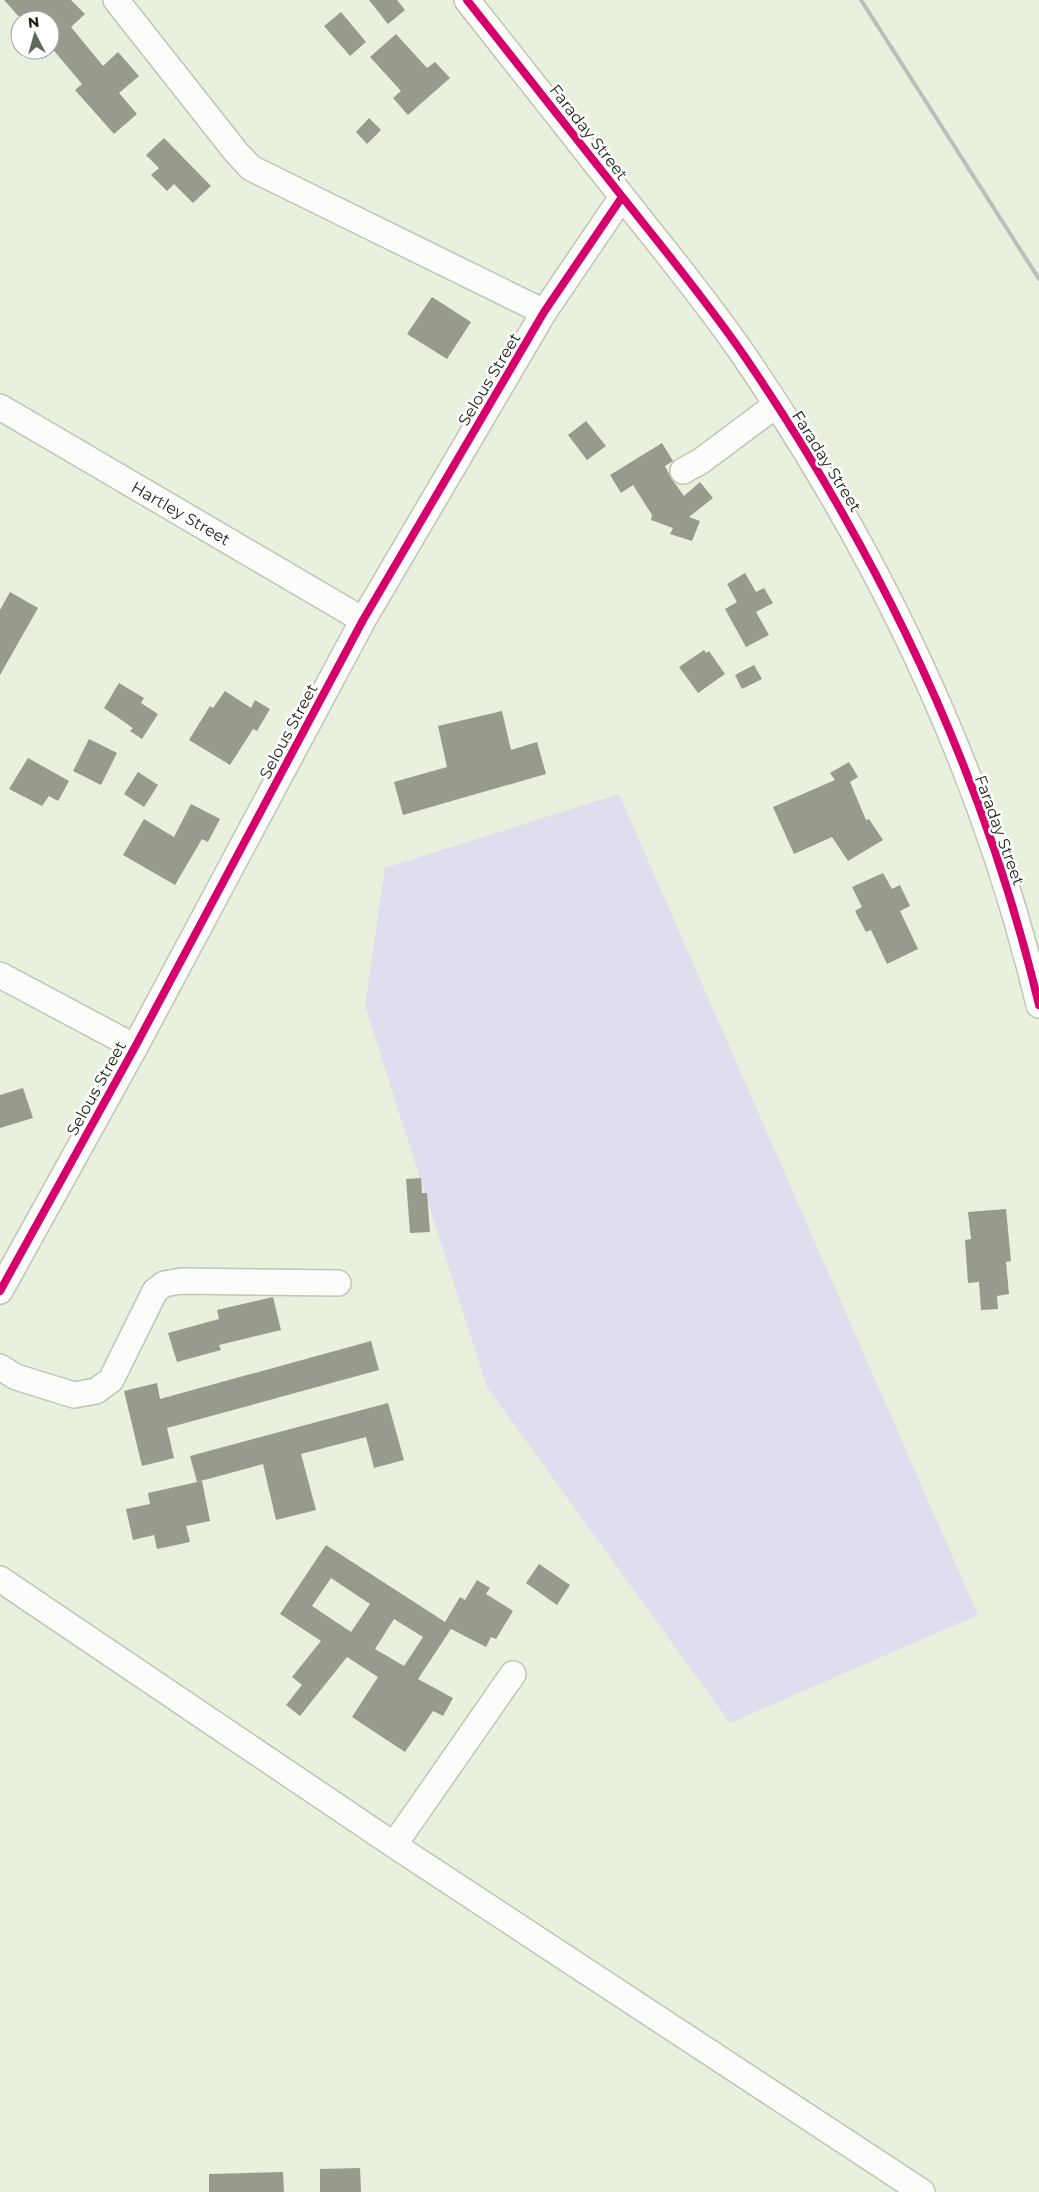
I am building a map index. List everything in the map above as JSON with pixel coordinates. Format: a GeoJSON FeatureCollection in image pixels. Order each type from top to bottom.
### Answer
{"type":"FeatureCollection","features":[{"type":"Feature","properties":{"kind":"street"},"geometry":{"type":"LineString","coordinates":[[116,0],[236,152],[251,168],[544,312]]}},
{"type":"Feature","properties":{"kind":"street","name":"Faraday Street"},"geometry":{"type":"LineString","coordinates":[[467,0],[622,197],[671,256],[744,356],[849,522],[893,607],[944,716],[1000,868],[1026,952],[1039,1006]]}},
{"type":"Feature","properties":{"kind":"street","name":"Selous Street"},"geometry":{"type":"LineString","coordinates":[[0,1291],[135,1046],[363,620],[544,312],[622,197]]}},
{"type":"Feature","properties":{"kind":"street"},"geometry":{"type":"LineString","coordinates":[[683,471],[701,461],[776,405]]}},
{"type":"Feature","properties":{"kind":"street","name":"Hartley Street"},"geometry":{"type":"LineString","coordinates":[[0,407],[363,620]]}},
{"type":"Feature","properties":{"kind":"street"},"geometry":{"type":"LineString","coordinates":[[0,974],[135,1046]]}},
{"type":"Feature","properties":{"kind":"street"},"geometry":{"type":"LineString","coordinates":[[0,1367],[16,1377],[74,1395],[96,1391],[111,1380],[154,1291],[164,1284],[181,1281],[338,1282]]}},
{"type":"Feature","properties":{"kind":"street"},"geometry":{"type":"LineString","coordinates":[[0,1579],[394,1845],[922,2192]]}},
{"type":"Feature","properties":{"kind":"street"},"geometry":{"type":"LineString","coordinates":[[394,1845],[513,1674]]}},
{"type":"Feature","properties":{"kind":"shaded area"},"geometry":{"type":"Polygon","coordinates":[[[619,794],[978,1615],[730,1723],[487,1387],[365,1006],[385,868],[619,794]]]}},
{"type":"Feature","properties":{"kind":"building"},"geometry":{"type":"Polygon","coordinates":[[[4,0],[71,0],[85,14],[71,27],[103,66],[118,52],[139,76],[119,93],[137,114],[114,134],[75,90],[82,84],[60,58],[60,10],[13,10],[4,0]]]}},
{"type":"Feature","properties":{"kind":"building"},"geometry":{"type":"Polygon","coordinates":[[[369,0],[397,0],[405,10],[388,24],[369,0]]]}},
{"type":"Feature","properties":{"kind":"building"},"geometry":{"type":"Polygon","coordinates":[[[341,12],[366,42],[350,56],[324,26],[341,12]]]}},
{"type":"Feature","properties":{"kind":"building"},"geometry":{"type":"Polygon","coordinates":[[[396,34],[427,68],[435,62],[450,78],[408,115],[393,98],[401,91],[370,57],[396,34]]]}},
{"type":"Feature","properties":{"kind":"building"},"geometry":{"type":"Polygon","coordinates":[[[369,118],[381,130],[367,144],[356,132],[369,118]]]}},
{"type":"Feature","properties":{"kind":"building"},"geometry":{"type":"Polygon","coordinates":[[[164,138],[211,186],[193,203],[174,184],[167,191],[151,175],[159,168],[146,155],[164,138]]]}},
{"type":"Feature","properties":{"kind":"building"},"geometry":{"type":"Polygon","coordinates":[[[432,297],[471,322],[447,359],[407,334],[432,297]]]}},
{"type":"Feature","properties":{"kind":"building"},"geometry":{"type":"Polygon","coordinates":[[[586,421],[606,446],[587,460],[568,435],[586,421]]]}},
{"type":"Feature","properties":{"kind":"building"},"geometry":{"type":"Polygon","coordinates":[[[662,443],[673,461],[665,466],[684,496],[700,482],[713,498],[689,517],[700,521],[692,541],[670,534],[673,528],[651,520],[652,515],[633,485],[621,493],[610,475],[662,443]]]}},
{"type":"Feature","properties":{"kind":"building"},"geometry":{"type":"Polygon","coordinates":[[[745,573],[756,592],[764,588],[773,603],[756,612],[769,635],[746,647],[725,609],[737,602],[727,584],[745,573]]]}},
{"type":"Feature","properties":{"kind":"building"},"geometry":{"type":"Polygon","coordinates":[[[10,592],[38,608],[0,675],[0,610],[10,592]]]}},
{"type":"Feature","properties":{"kind":"building"},"geometry":{"type":"Polygon","coordinates":[[[704,650],[706,653],[709,651],[725,674],[698,693],[679,667],[704,650]]]}},
{"type":"Feature","properties":{"kind":"building"},"geometry":{"type":"Polygon","coordinates":[[[754,665],[762,679],[742,689],[735,675],[754,665]]]}},
{"type":"Feature","properties":{"kind":"building"},"geometry":{"type":"Polygon","coordinates":[[[119,683],[144,698],[141,703],[158,714],[142,739],[130,731],[133,728],[104,708],[119,683]]]}},
{"type":"Feature","properties":{"kind":"building"},"geometry":{"type":"Polygon","coordinates":[[[225,691],[251,708],[255,700],[270,709],[257,731],[253,729],[230,765],[189,740],[210,706],[213,708],[225,691]]]}},
{"type":"Feature","properties":{"kind":"building"},"geometry":{"type":"Polygon","coordinates":[[[502,711],[511,750],[537,742],[546,774],[403,815],[394,782],[447,767],[438,726],[502,711]]]}},
{"type":"Feature","properties":{"kind":"building"},"geometry":{"type":"Polygon","coordinates":[[[89,739],[117,753],[101,785],[73,771],[89,739]]]}},
{"type":"Feature","properties":{"kind":"building"},"geometry":{"type":"Polygon","coordinates":[[[28,758],[69,781],[58,801],[49,796],[42,806],[9,789],[28,758]]]}},
{"type":"Feature","properties":{"kind":"building"},"geometry":{"type":"Polygon","coordinates":[[[849,762],[858,777],[850,782],[866,820],[869,819],[883,840],[848,861],[832,837],[794,854],[773,807],[835,780],[830,773],[849,762]]]}},
{"type":"Feature","properties":{"kind":"building"},"geometry":{"type":"Polygon","coordinates":[[[138,772],[158,785],[144,807],[124,794],[138,772]]]}},
{"type":"Feature","properties":{"kind":"building"},"geometry":{"type":"Polygon","coordinates":[[[191,804],[220,819],[208,842],[202,839],[175,885],[123,855],[144,819],[174,837],[191,804]]]}},
{"type":"Feature","properties":{"kind":"building"},"geometry":{"type":"Polygon","coordinates":[[[883,873],[892,889],[900,885],[910,906],[900,911],[918,949],[887,964],[871,930],[866,932],[855,911],[862,907],[852,887],[883,873]]]}},
{"type":"Feature","properties":{"kind":"building"},"geometry":{"type":"Polygon","coordinates":[[[23,1088],[33,1118],[0,1128],[0,1095],[23,1088]]]}},
{"type":"Feature","properties":{"kind":"building"},"geometry":{"type":"Polygon","coordinates":[[[421,1178],[422,1193],[427,1193],[430,1232],[410,1233],[406,1179],[421,1178]]]}},
{"type":"Feature","properties":{"kind":"building"},"geometry":{"type":"Polygon","coordinates":[[[1006,1209],[1011,1261],[1006,1262],[1009,1294],[997,1296],[998,1309],[981,1310],[979,1282],[968,1283],[965,1240],[971,1239],[968,1212],[1006,1209]]]}},
{"type":"Feature","properties":{"kind":"building"},"geometry":{"type":"Polygon","coordinates":[[[273,1297],[281,1330],[219,1345],[221,1350],[177,1362],[168,1333],[219,1319],[217,1310],[273,1297]]]}},
{"type":"Feature","properties":{"kind":"building"},"geometry":{"type":"Polygon","coordinates":[[[371,1341],[379,1370],[167,1428],[174,1458],[142,1466],[124,1391],[157,1383],[160,1399],[371,1341]]]}},
{"type":"Feature","properties":{"kind":"building"},"geometry":{"type":"Polygon","coordinates":[[[388,1403],[404,1460],[374,1468],[366,1437],[301,1454],[316,1510],[276,1520],[263,1464],[197,1482],[190,1456],[388,1403]]]}},
{"type":"Feature","properties":{"kind":"building"},"geometry":{"type":"Polygon","coordinates":[[[202,1481],[210,1521],[186,1526],[190,1542],[157,1549],[154,1535],[133,1540],[126,1509],[150,1504],[148,1493],[202,1481]]]}},
{"type":"Feature","properties":{"kind":"building"},"geometry":{"type":"Polygon","coordinates":[[[326,1545],[445,1622],[460,1597],[465,1600],[477,1580],[490,1588],[486,1594],[513,1611],[496,1639],[491,1637],[486,1647],[451,1629],[418,1679],[453,1698],[443,1716],[433,1711],[405,1752],[352,1717],[378,1677],[347,1657],[300,1716],[286,1705],[302,1685],[292,1677],[321,1641],[280,1614],[326,1545]],[[331,1578],[312,1606],[351,1632],[370,1604],[331,1578]],[[394,1619],[375,1649],[404,1666],[423,1637],[394,1619]]]}},
{"type":"Feature","properties":{"kind":"building"},"geometry":{"type":"Polygon","coordinates":[[[539,1564],[570,1585],[557,1605],[526,1583],[539,1564]]]}},
{"type":"Feature","properties":{"kind":"building"},"geometry":{"type":"Polygon","coordinates":[[[360,2168],[361,2192],[320,2192],[320,2169],[360,2168]]]}},
{"type":"Feature","properties":{"kind":"building"},"geometry":{"type":"Polygon","coordinates":[[[283,2172],[284,2192],[209,2192],[209,2174],[283,2172]]]}},
{"type":"Feature","properties":{"kind":"railway"},"geometry":{"type":"LineString","coordinates":[[861,0],[1039,279]]}},
{"type":"Feature","properties":{"kind":"cycle path"},"geometry":{"type":"LineString","coordinates":[[467,0],[715,315],[794,432],[840,509],[882,587],[922,668],[957,750],[989,834],[1016,919],[1039,1005]]}},
{"type":"Feature","properties":{"kind":"cycle path"},"geometry":{"type":"LineString","coordinates":[[0,1291],[135,1047],[363,620],[544,312],[622,197]]}}]}
